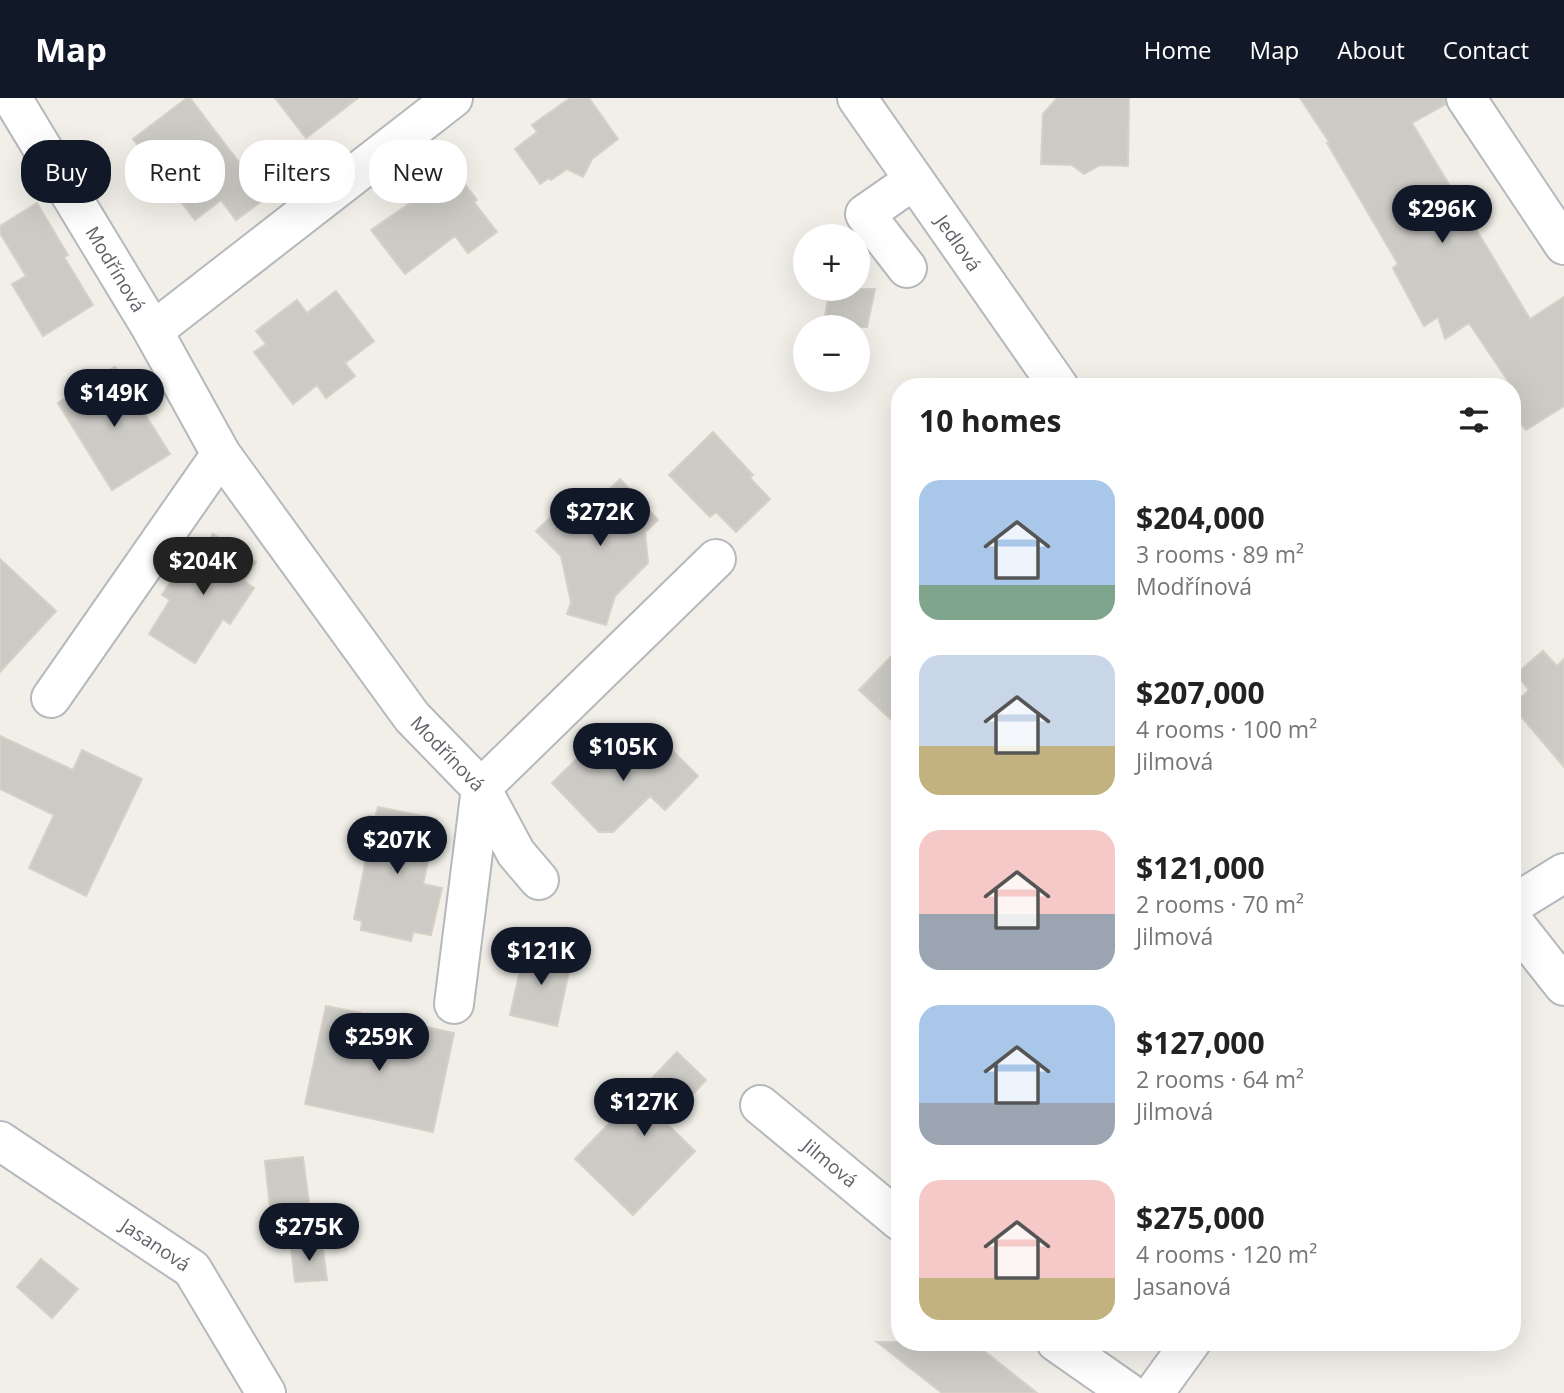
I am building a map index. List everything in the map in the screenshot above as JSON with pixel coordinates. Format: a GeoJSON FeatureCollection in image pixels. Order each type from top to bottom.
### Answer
{"type":"FeatureCollection","features":[{"type":"Feature","properties":{"kind":"street","name":"Modřínová"},"geometry":{"type":"LineString","coordinates":[[12,98],[153,331],[221,454],[412,717],[481,788],[716,559]]}},
{"type":"Feature","properties":{"kind":"street","name":"Modřínová"},"geometry":{"type":"LineString","coordinates":[[153,331],[453,98]]}},
{"type":"Feature","properties":{"kind":"street","name":"Jedlová"},"geometry":{"type":"LineString","coordinates":[[857,98],[1053,378]]}},
{"type":"Feature","properties":{"kind":"street"},"geometry":{"type":"LineString","coordinates":[[1466,98],[1564,245]]}},
{"type":"Feature","properties":{"kind":"street"},"geometry":{"type":"LineString","coordinates":[[906,268],[865,215],[914,180]]}},
{"type":"Feature","properties":{"kind":"street"},"geometry":{"type":"LineString","coordinates":[[51,698],[221,454]]}},
{"type":"Feature","properties":{"kind":"street"},"geometry":{"type":"LineString","coordinates":[[481,788],[516,853],[539,880]]}},
{"type":"Feature","properties":{"kind":"street"},"geometry":{"type":"LineString","coordinates":[[454,1004],[481,788]]}},
{"type":"Feature","properties":{"kind":"street"},"geometry":{"type":"LineString","coordinates":[[1521,899],[1564,873]]}},
{"type":"Feature","properties":{"kind":"street"},"geometry":{"type":"LineString","coordinates":[[1521,931],[1564,986]]}},
{"type":"Feature","properties":{"kind":"street","name":"Jilmová"},"geometry":{"type":"LineString","coordinates":[[760,1105],[891,1214]]}},
{"type":"Feature","properties":{"kind":"street","name":"Jasanová"},"geometry":{"type":"LineString","coordinates":[[0,1141],[192,1269],[266,1393]]}},
{"type":"Feature","properties":{"kind":"street"},"geometry":{"type":"LineString","coordinates":[[1069,1351],[1129,1393]]}},
{"type":"Feature","properties":{"kind":"street"},"geometry":{"type":"LineString","coordinates":[[1154,1393],[1184,1351]]}},
{"type":"Feature","properties":{"kind":"building"},"geometry":{"type":"Polygon","coordinates":[[[190,98],[222,140],[134,140],[190,98]]]}},
{"type":"Feature","properties":{"kind":"building"},"geometry":{"type":"Polygon","coordinates":[[[275,98],[358,98],[306,138],[275,98]]]}},
{"type":"Feature","properties":{"kind":"building"},"geometry":{"type":"Polygon","coordinates":[[[570,98],[589,98],[618,139],[592,159],[583,177],[567,169],[540,184],[515,149],[537,132],[532,125],[570,98]]]}},
{"type":"Feature","properties":{"kind":"building"},"geometry":{"type":"Polygon","coordinates":[[[1057,98],[1129,98],[1128,166],[1100,165],[1084,174],[1072,165],[1041,164],[1043,114],[1057,98]]]}},
{"type":"Feature","properties":{"kind":"building"},"geometry":{"type":"Polygon","coordinates":[[[1300,98],[1444,98],[1446,104],[1412,123],[1530,319],[1564,297],[1564,406],[1526,430],[1521,424],[1521,378],[1506,378],[1469,323],[1445,339],[1438,317],[1424,326],[1393,268],[1398,264],[1327,143],[1329,142],[1300,98]]]}},
{"type":"Feature","properties":{"kind":"building"},"geometry":{"type":"Polygon","coordinates":[[[225,144],[239,162],[239,203],[259,203],[236,220],[223,203],[225,144]]]}},
{"type":"Feature","properties":{"kind":"building"},"geometry":{"type":"Polygon","coordinates":[[[467,187],[477,200],[474,202],[497,232],[468,253],[455,236],[405,274],[371,230],[410,203],[467,203],[467,187]]]}},
{"type":"Feature","properties":{"kind":"building"},"geometry":{"type":"Polygon","coordinates":[[[37,203],[68,255],[64,257],[93,305],[43,336],[12,284],[26,276],[0,233],[0,226],[37,203]]]}},
{"type":"Feature","properties":{"kind":"building"},"geometry":{"type":"Polygon","coordinates":[[[182,203],[217,203],[195,220],[182,203]]]}},
{"type":"Feature","properties":{"kind":"building"},"geometry":{"type":"Polygon","coordinates":[[[870,289],[875,289],[870,315],[825,315],[828,301],[870,301],[870,289]]]}},
{"type":"Feature","properties":{"kind":"building"},"geometry":{"type":"Polygon","coordinates":[[[336,291],[374,341],[345,363],[355,376],[326,398],[317,385],[293,404],[254,352],[266,344],[256,331],[297,300],[307,313],[336,291]]]}},
{"type":"Feature","properties":{"kind":"building"},"geometry":{"type":"Polygon","coordinates":[[[115,367],[170,454],[112,490],[58,403],[115,367]]]}},
{"type":"Feature","properties":{"kind":"building"},"geometry":{"type":"Polygon","coordinates":[[[713,432],[753,475],[750,478],[770,499],[736,532],[716,512],[710,517],[669,475],[713,432]]]}},
{"type":"Feature","properties":{"kind":"building"},"geometry":{"type":"Polygon","coordinates":[[[620,479],[658,520],[645,532],[648,563],[615,596],[606,625],[567,614],[571,602],[561,556],[536,531],[577,492],[591,507],[620,479]]]}},
{"type":"Feature","properties":{"kind":"building"},"geometry":{"type":"Polygon","coordinates":[[[213,534],[256,562],[244,581],[254,588],[230,624],[223,619],[195,663],[149,634],[170,600],[162,595],[192,548],[201,553],[213,534]]]}},
{"type":"Feature","properties":{"kind":"building"},"geometry":{"type":"Polygon","coordinates":[[[0,559],[56,611],[0,672],[0,559]]]}},
{"type":"Feature","properties":{"kind":"building"},"geometry":{"type":"Polygon","coordinates":[[[1543,651],[1557,666],[1564,659],[1564,767],[1521,717],[1521,698],[1529,690],[1521,680],[1521,670],[1543,651]]]}},
{"type":"Feature","properties":{"kind":"building"},"geometry":{"type":"Polygon","coordinates":[[[891,656],[891,720],[859,690],[891,656]]]}},
{"type":"Feature","properties":{"kind":"building"},"geometry":{"type":"Polygon","coordinates":[[[0,736],[73,770],[82,750],[142,779],[86,896],[29,868],[54,815],[0,789],[0,736]]]}},
{"type":"Feature","properties":{"kind":"building"},"geometry":{"type":"Polygon","coordinates":[[[598,738],[626,767],[660,738],[698,776],[665,810],[650,796],[613,832],[599,832],[552,783],[598,738]]]}},
{"type":"Feature","properties":{"kind":"building"},"geometry":{"type":"Polygon","coordinates":[[[378,807],[437,819],[423,884],[442,888],[431,935],[413,932],[411,941],[361,930],[362,921],[354,919],[366,859],[360,857],[369,816],[375,817],[378,807]]]}},
{"type":"Feature","properties":{"kind":"building"},"geometry":{"type":"Polygon","coordinates":[[[525,948],[572,958],[557,1026],[510,1015],[525,948]]]}},
{"type":"Feature","properties":{"kind":"building"},"geometry":{"type":"Polygon","coordinates":[[[326,1006],[361,1013],[357,1035],[416,1047],[421,1026],[454,1033],[433,1132],[305,1104],[326,1006]]]}},
{"type":"Feature","properties":{"kind":"building"},"geometry":{"type":"Polygon","coordinates":[[[677,1052],[706,1080],[666,1123],[695,1151],[633,1215],[575,1159],[677,1052]]]}},
{"type":"Feature","properties":{"kind":"building"},"geometry":{"type":"Polygon","coordinates":[[[303,1157],[309,1203],[270,1208],[265,1161],[303,1157]]]}},
{"type":"Feature","properties":{"kind":"building"},"geometry":{"type":"Polygon","coordinates":[[[322,1242],[327,1280],[295,1282],[291,1246],[322,1242]]]}},
{"type":"Feature","properties":{"kind":"building"},"geometry":{"type":"Polygon","coordinates":[[[41,1259],[78,1289],[52,1318],[17,1287],[41,1259]]]}},
{"type":"Feature","properties":{"kind":"building"},"geometry":{"type":"Polygon","coordinates":[[[877,1342],[891,1342],[891,1351],[984,1351],[1037,1393],[942,1393],[877,1342]]]}}]}
